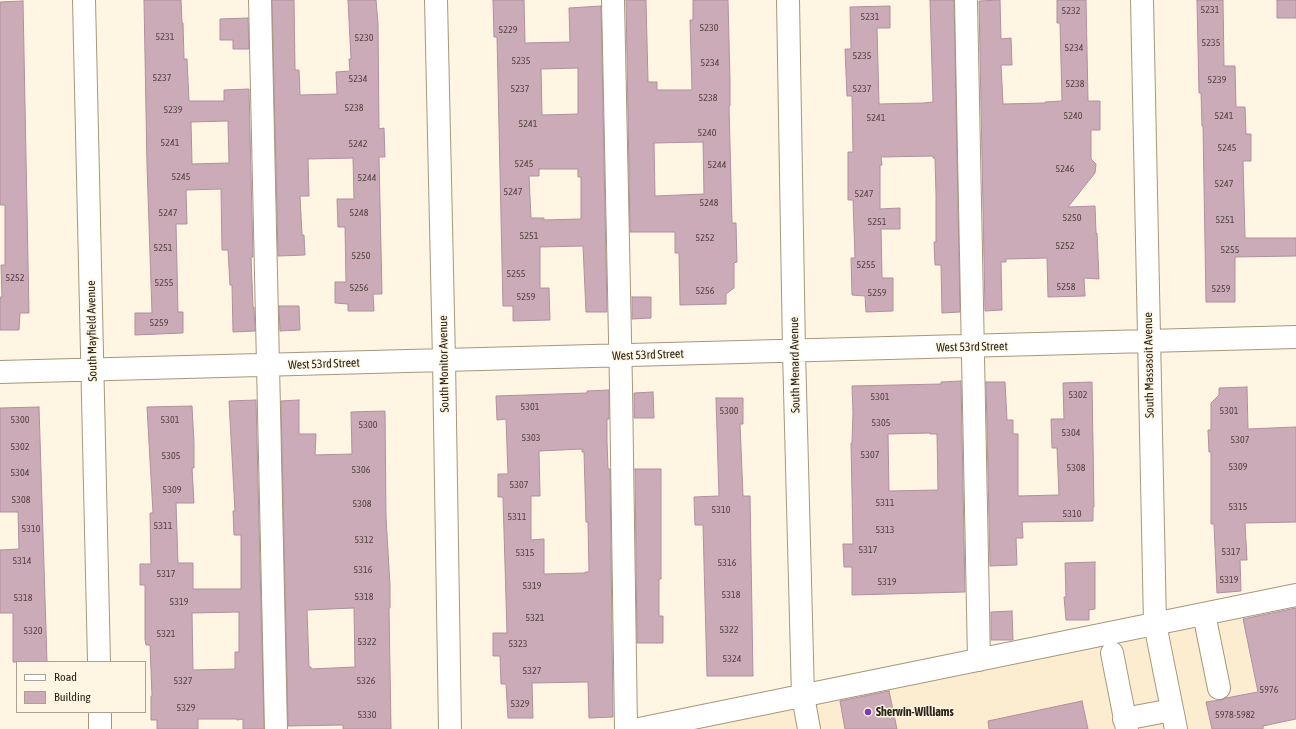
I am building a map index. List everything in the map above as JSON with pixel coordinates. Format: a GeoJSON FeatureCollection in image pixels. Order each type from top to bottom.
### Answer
{"type":"FeatureCollection","features":[{"type":"Feature","properties":{"kind":"street","name":"South Mayfield Avenue"},"geometry":{"type":"LineString","coordinates":[[84,0],[99,661]]}},
{"type":"Feature","properties":{"kind":"street"},"geometry":{"type":"LineString","coordinates":[[260,0],[276,729]]}},
{"type":"Feature","properties":{"kind":"street","name":"South Monitor Avenue"},"geometry":{"type":"LineString","coordinates":[[436,0],[450,729]]}},
{"type":"Feature","properties":{"kind":"street"},"geometry":{"type":"LineString","coordinates":[[613,0],[626,729]]}},
{"type":"Feature","properties":{"kind":"street","name":"South Menard Avenue"},"geometry":{"type":"LineString","coordinates":[[788,0],[794,351],[803,696],[809,729]]}},
{"type":"Feature","properties":{"kind":"street"},"geometry":{"type":"LineString","coordinates":[[966,0],[979,660]]}},
{"type":"Feature","properties":{"kind":"street","name":"South Massasoit Avenue"},"geometry":{"type":"LineString","coordinates":[[1142,0],[1155,624],[1174,720]]}},
{"type":"Feature","properties":{"kind":"street","name":"West 53rd Street"},"geometry":{"type":"LineString","coordinates":[[0,372],[1296,338]]}},
{"type":"Feature","properties":{"kind":"street"},"geometry":{"type":"LineString","coordinates":[[639,729],[1296,595]]}},
{"type":"Feature","properties":{"kind":"street"},"geometry":{"type":"LineString","coordinates":[[1204,614],[1219,688]]}},
{"type":"Feature","properties":{"kind":"street"},"geometry":{"type":"LineString","coordinates":[[1112,653],[1125,724],[1174,720]]}},
{"type":"Feature","properties":{"kind":"street"},"geometry":{"type":"LineString","coordinates":[[100,713],[100,729]]}},
{"type":"Feature","properties":{"kind":"shaded area"},"geometry":{"type":"Polygon","coordinates":[[[1239,609],[1266,729],[647,729],[1239,609]]]}},
{"type":"Feature","properties":{"kind":"building"},"geometry":{"type":"Polygon","coordinates":[[[144,0],[181,0],[184,59],[187,59],[189,101],[224,101],[224,90],[249,89],[253,257],[251,257],[255,331],[233,332],[232,285],[230,285],[228,250],[222,250],[221,189],[186,190],[187,224],[176,224],[178,312],[183,312],[183,333],[135,335],[135,313],[152,313],[147,165],[144,0]],[[228,121],[191,122],[192,164],[229,163],[228,121]]]}},
{"type":"Feature","properties":{"kind":"building"},"geometry":{"type":"Polygon","coordinates":[[[272,0],[294,0],[295,70],[299,70],[300,95],[337,94],[336,72],[350,71],[349,59],[351,59],[348,0],[376,0],[378,24],[379,129],[384,128],[385,157],[379,157],[382,294],[373,294],[374,311],[348,311],[348,304],[335,303],[335,282],[346,282],[345,227],[338,227],[337,199],[354,199],[353,158],[308,159],[309,196],[300,196],[302,235],[304,235],[305,255],[278,256],[272,0]]]}},
{"type":"Feature","properties":{"kind":"building"},"geometry":{"type":"Polygon","coordinates":[[[493,0],[524,0],[525,43],[570,42],[569,8],[601,6],[607,312],[586,312],[583,246],[540,247],[540,288],[549,288],[550,320],[513,321],[513,306],[503,306],[497,37],[494,37],[493,0]],[[578,68],[541,69],[542,115],[578,114],[578,68]],[[539,169],[539,176],[529,176],[531,218],[544,218],[544,220],[581,219],[581,177],[578,177],[578,169],[539,169]]]}},
{"type":"Feature","properties":{"kind":"building"},"geometry":{"type":"Polygon","coordinates":[[[626,0],[646,0],[648,82],[657,82],[657,90],[692,90],[690,20],[693,20],[693,0],[728,0],[732,223],[736,223],[737,262],[734,263],[734,288],[726,294],[726,304],[680,305],[679,253],[675,253],[675,232],[630,232],[626,0]],[[703,142],[654,143],[655,196],[704,194],[703,142]]]}},
{"type":"Feature","properties":{"kind":"building"},"geometry":{"type":"Polygon","coordinates":[[[930,0],[954,0],[960,312],[942,313],[941,265],[935,265],[934,242],[936,242],[936,195],[935,158],[933,158],[933,156],[881,157],[880,209],[900,208],[900,229],[881,229],[882,278],[893,278],[893,311],[866,312],[865,296],[852,295],[851,258],[855,258],[853,200],[848,200],[848,152],[853,152],[852,96],[847,96],[845,49],[851,49],[850,7],[890,6],[890,28],[877,28],[879,104],[924,103],[933,102],[930,0]]]}},
{"type":"Feature","properties":{"kind":"building"},"geometry":{"type":"Polygon","coordinates":[[[1000,0],[1001,39],[1011,38],[1012,65],[1001,65],[1003,104],[1062,101],[1060,23],[1057,23],[1057,0],[1086,0],[1088,101],[1100,101],[1100,130],[1091,130],[1091,159],[1096,164],[1095,173],[1068,207],[1095,206],[1099,279],[1084,278],[1085,296],[1048,297],[1047,258],[1006,259],[1006,262],[1001,262],[1002,310],[985,311],[979,1],[1000,0]]]}},
{"type":"Feature","properties":{"kind":"building"},"geometry":{"type":"Polygon","coordinates":[[[1197,0],[1223,0],[1224,66],[1235,66],[1236,107],[1245,107],[1246,134],[1251,134],[1251,161],[1243,161],[1245,238],[1296,238],[1296,256],[1235,257],[1235,302],[1206,302],[1203,126],[1201,93],[1199,93],[1197,0]]]}},
{"type":"Feature","properties":{"kind":"building"},"geometry":{"type":"Polygon","coordinates":[[[1277,0],[1296,0],[1296,18],[1277,18],[1277,0]]]}},
{"type":"Feature","properties":{"kind":"building"},"geometry":{"type":"Polygon","coordinates":[[[23,1],[29,313],[20,313],[19,330],[0,330],[0,297],[2,297],[1,265],[5,265],[5,205],[0,205],[0,2],[23,1]]]}},
{"type":"Feature","properties":{"kind":"building"},"geometry":{"type":"Polygon","coordinates":[[[248,18],[249,49],[233,49],[233,40],[220,40],[220,19],[248,18]]]}},
{"type":"Feature","properties":{"kind":"building"},"geometry":{"type":"Polygon","coordinates":[[[632,297],[651,297],[651,318],[632,319],[632,297]]]}},
{"type":"Feature","properties":{"kind":"building"},"geometry":{"type":"Polygon","coordinates":[[[279,306],[299,306],[300,330],[280,331],[279,306]]]}},
{"type":"Feature","properties":{"kind":"building"},"geometry":{"type":"Polygon","coordinates":[[[961,381],[965,592],[852,595],[852,567],[844,567],[843,544],[853,544],[851,443],[853,413],[852,386],[941,384],[941,382],[961,381]],[[888,434],[889,491],[938,490],[937,434],[888,434]]]}},
{"type":"Feature","properties":{"kind":"building"},"geometry":{"type":"Polygon","coordinates":[[[986,382],[1005,382],[1007,420],[1013,420],[1013,434],[1018,434],[1018,496],[1059,495],[1057,448],[1052,448],[1051,419],[1064,419],[1063,383],[1092,382],[1093,521],[1022,522],[1023,538],[1016,538],[1017,565],[990,566],[986,382]]]}},
{"type":"Feature","properties":{"kind":"building"},"geometry":{"type":"Polygon","coordinates":[[[1247,387],[1248,429],[1296,427],[1296,522],[1245,523],[1247,560],[1240,560],[1241,591],[1217,593],[1214,524],[1211,524],[1211,452],[1209,452],[1208,430],[1211,430],[1211,403],[1219,395],[1219,388],[1247,387]]]}},
{"type":"Feature","properties":{"kind":"building"},"geometry":{"type":"Polygon","coordinates":[[[609,390],[607,441],[608,469],[610,469],[613,717],[589,718],[588,682],[585,682],[532,683],[533,718],[508,718],[506,684],[501,684],[500,656],[493,656],[493,633],[507,633],[503,497],[498,497],[498,474],[508,474],[506,419],[497,420],[496,396],[587,393],[587,391],[609,390]],[[582,449],[539,451],[540,496],[531,496],[531,540],[544,539],[544,574],[589,572],[584,452],[582,452],[582,449]]]}},
{"type":"Feature","properties":{"kind":"building"},"geometry":{"type":"Polygon","coordinates":[[[653,392],[654,418],[634,418],[634,393],[653,392]]]}},
{"type":"Feature","properties":{"kind":"building"},"geometry":{"type":"Polygon","coordinates":[[[716,398],[743,398],[743,424],[740,424],[743,496],[750,496],[753,676],[707,676],[703,525],[695,525],[694,497],[719,496],[716,398]]]}},
{"type":"Feature","properties":{"kind":"building"},"geometry":{"type":"Polygon","coordinates":[[[256,400],[264,729],[243,729],[243,719],[198,719],[198,729],[157,729],[157,720],[151,720],[152,696],[150,645],[146,645],[145,640],[145,585],[140,585],[140,564],[151,564],[150,513],[153,513],[147,407],[192,406],[194,468],[192,468],[194,503],[176,503],[178,563],[193,563],[193,589],[241,589],[241,535],[234,535],[233,511],[235,511],[229,401],[256,400]],[[239,612],[192,613],[193,670],[235,669],[235,652],[239,652],[239,612]]]}},
{"type":"Feature","properties":{"kind":"building"},"geometry":{"type":"Polygon","coordinates":[[[299,400],[299,434],[316,434],[315,455],[352,454],[351,412],[385,411],[386,517],[390,586],[391,729],[343,729],[343,725],[288,726],[281,401],[299,400]],[[354,608],[307,610],[309,667],[311,667],[311,669],[355,667],[354,608]]]}},
{"type":"Feature","properties":{"kind":"building"},"geometry":{"type":"Polygon","coordinates":[[[39,407],[47,661],[13,662],[13,613],[0,613],[0,550],[19,549],[18,512],[0,512],[0,408],[39,407]]]}},
{"type":"Feature","properties":{"kind":"building"},"geometry":{"type":"Polygon","coordinates":[[[635,469],[661,469],[661,579],[659,579],[659,616],[663,616],[663,643],[637,643],[635,469]]]}},
{"type":"Feature","properties":{"kind":"building"},"geometry":{"type":"Polygon","coordinates":[[[1095,562],[1095,609],[1089,610],[1089,620],[1066,620],[1064,597],[1066,597],[1065,563],[1095,562]]]}},
{"type":"Feature","properties":{"kind":"building"},"geometry":{"type":"Polygon","coordinates":[[[1296,608],[1296,719],[1263,726],[1263,729],[1212,729],[1206,702],[1258,692],[1243,619],[1296,608]]]}},
{"type":"Feature","properties":{"kind":"building"},"geometry":{"type":"Polygon","coordinates":[[[1012,611],[1013,640],[991,640],[991,612],[1012,611]]]}},
{"type":"Feature","properties":{"kind":"building","name":"Sherwin-Williams"},"geometry":{"type":"Polygon","coordinates":[[[889,691],[897,729],[845,729],[840,701],[889,691]]]}},
{"type":"Feature","properties":{"kind":"building"},"geometry":{"type":"Polygon","coordinates":[[[1082,701],[1088,729],[989,729],[988,721],[1082,701]]]}},
{"type":"Feature","properties":{"kind":"place","name":"Sherwin-Williams"},"geometry":{"type":"Point","coordinates":[868,712]}}]}
